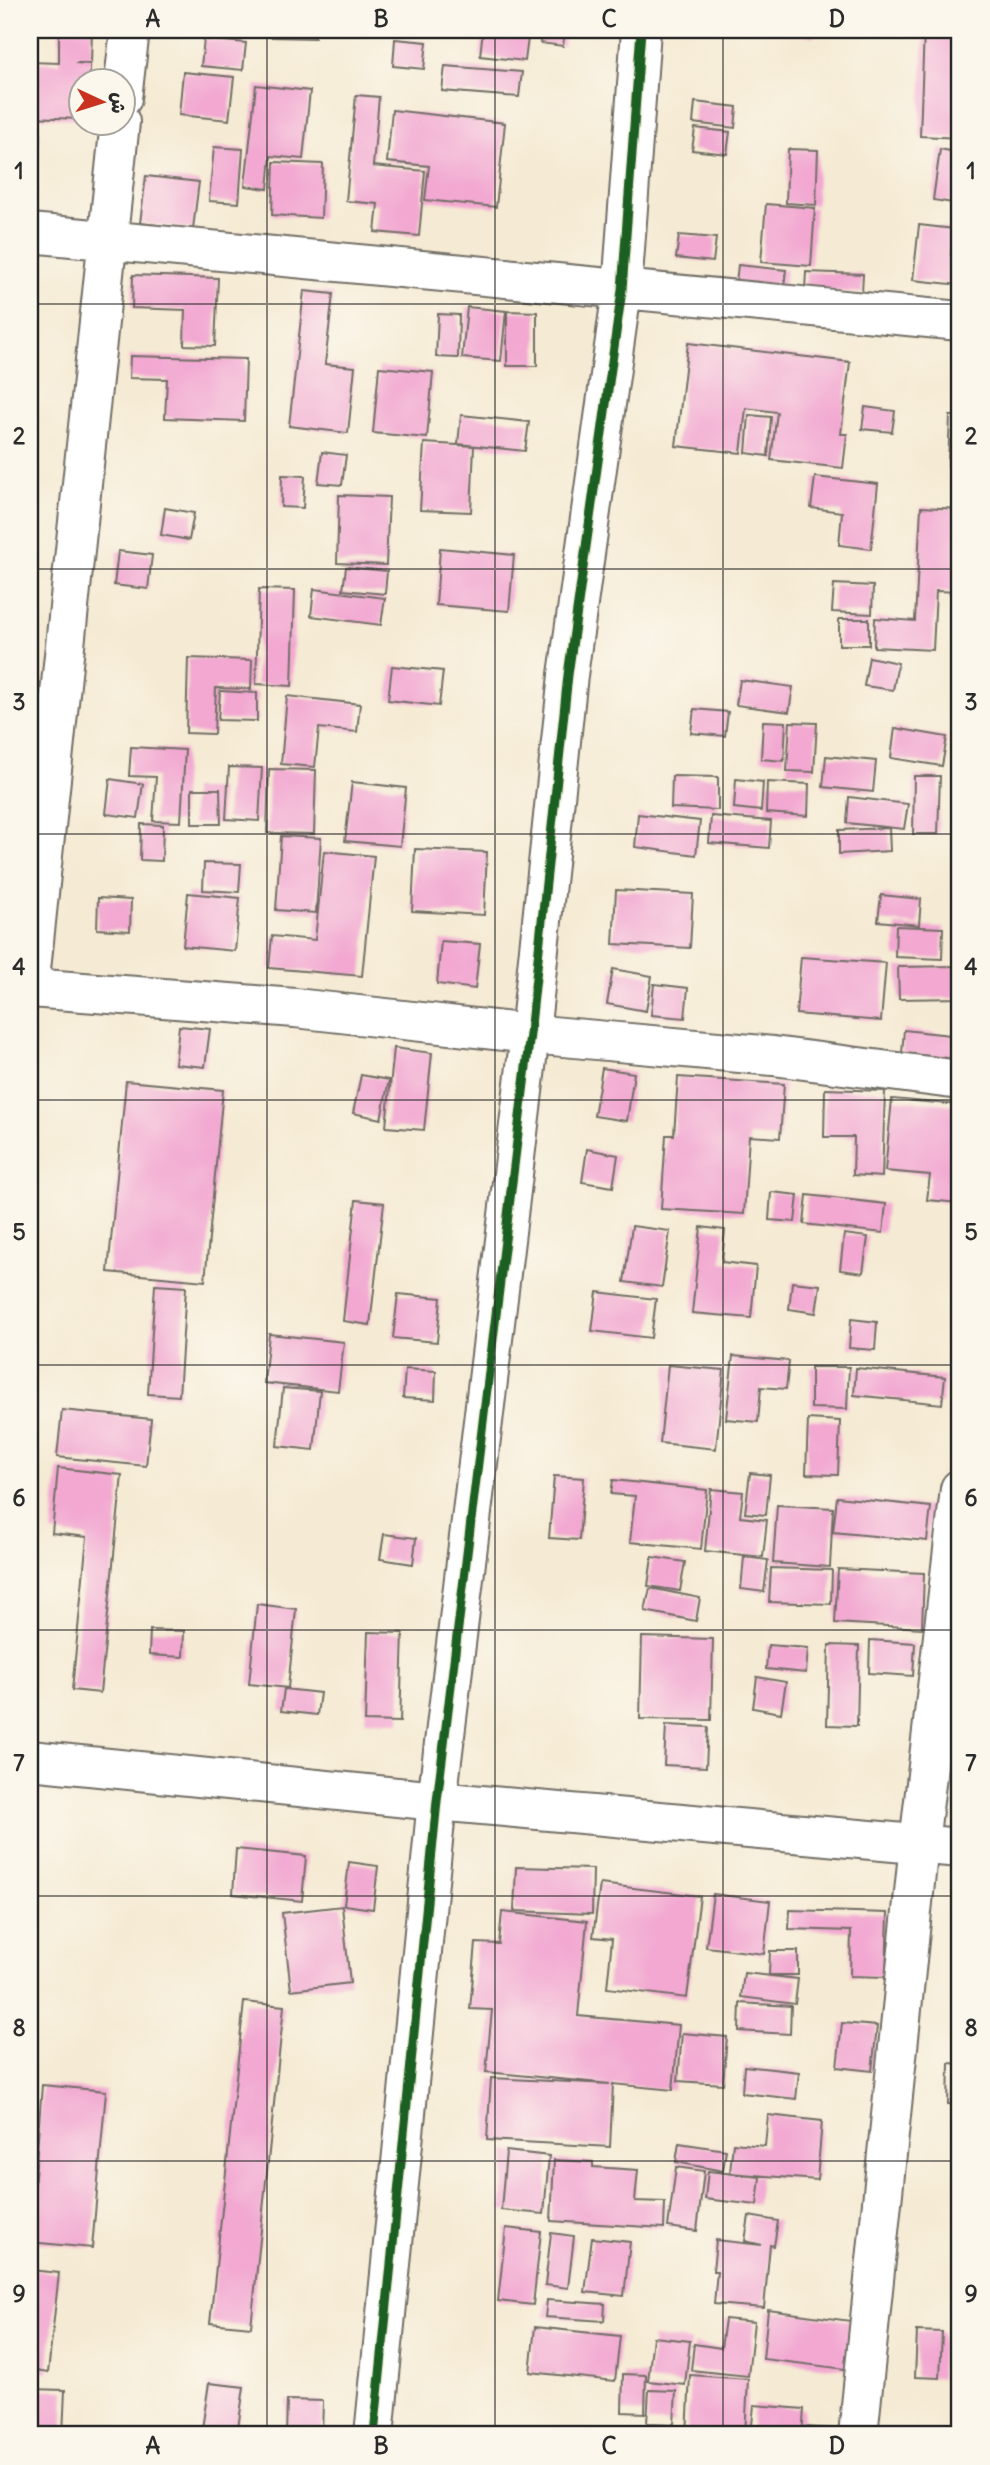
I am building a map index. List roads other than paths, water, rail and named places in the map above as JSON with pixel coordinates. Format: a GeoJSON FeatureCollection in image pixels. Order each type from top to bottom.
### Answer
{"type":"FeatureCollection","features":[{"type":"Feature","properties":{"kind":"street"},"geometry":{"type":"LineString","coordinates":[[126,66],[130,30]]}},
{"type":"Feature","properties":{"kind":"street"},"geometry":{"type":"LineString","coordinates":[[374,2435],[437,1801],[530,1034],[568,675],[622,290],[641,30]]}},
{"type":"Feature","properties":{"kind":"street"},"geometry":{"type":"LineString","coordinates":[[30,979],[118,136]]}},
{"type":"Feature","properties":{"kind":"street"},"geometry":{"type":"LineString","coordinates":[[30,233],[960,321]]}},
{"type":"Feature","properties":{"kind":"street"},"geometry":{"type":"LineString","coordinates":[[30,988],[295,1008],[530,1034],[773,1056],[960,1080]]}},
{"type":"Feature","properties":{"kind":"street"},"geometry":{"type":"LineString","coordinates":[[858,2435],[919,1844],[960,1489]]}},
{"type":"Feature","properties":{"kind":"street"},"geometry":{"type":"LineString","coordinates":[[30,1760],[437,1801],[960,1848]]}}]}
